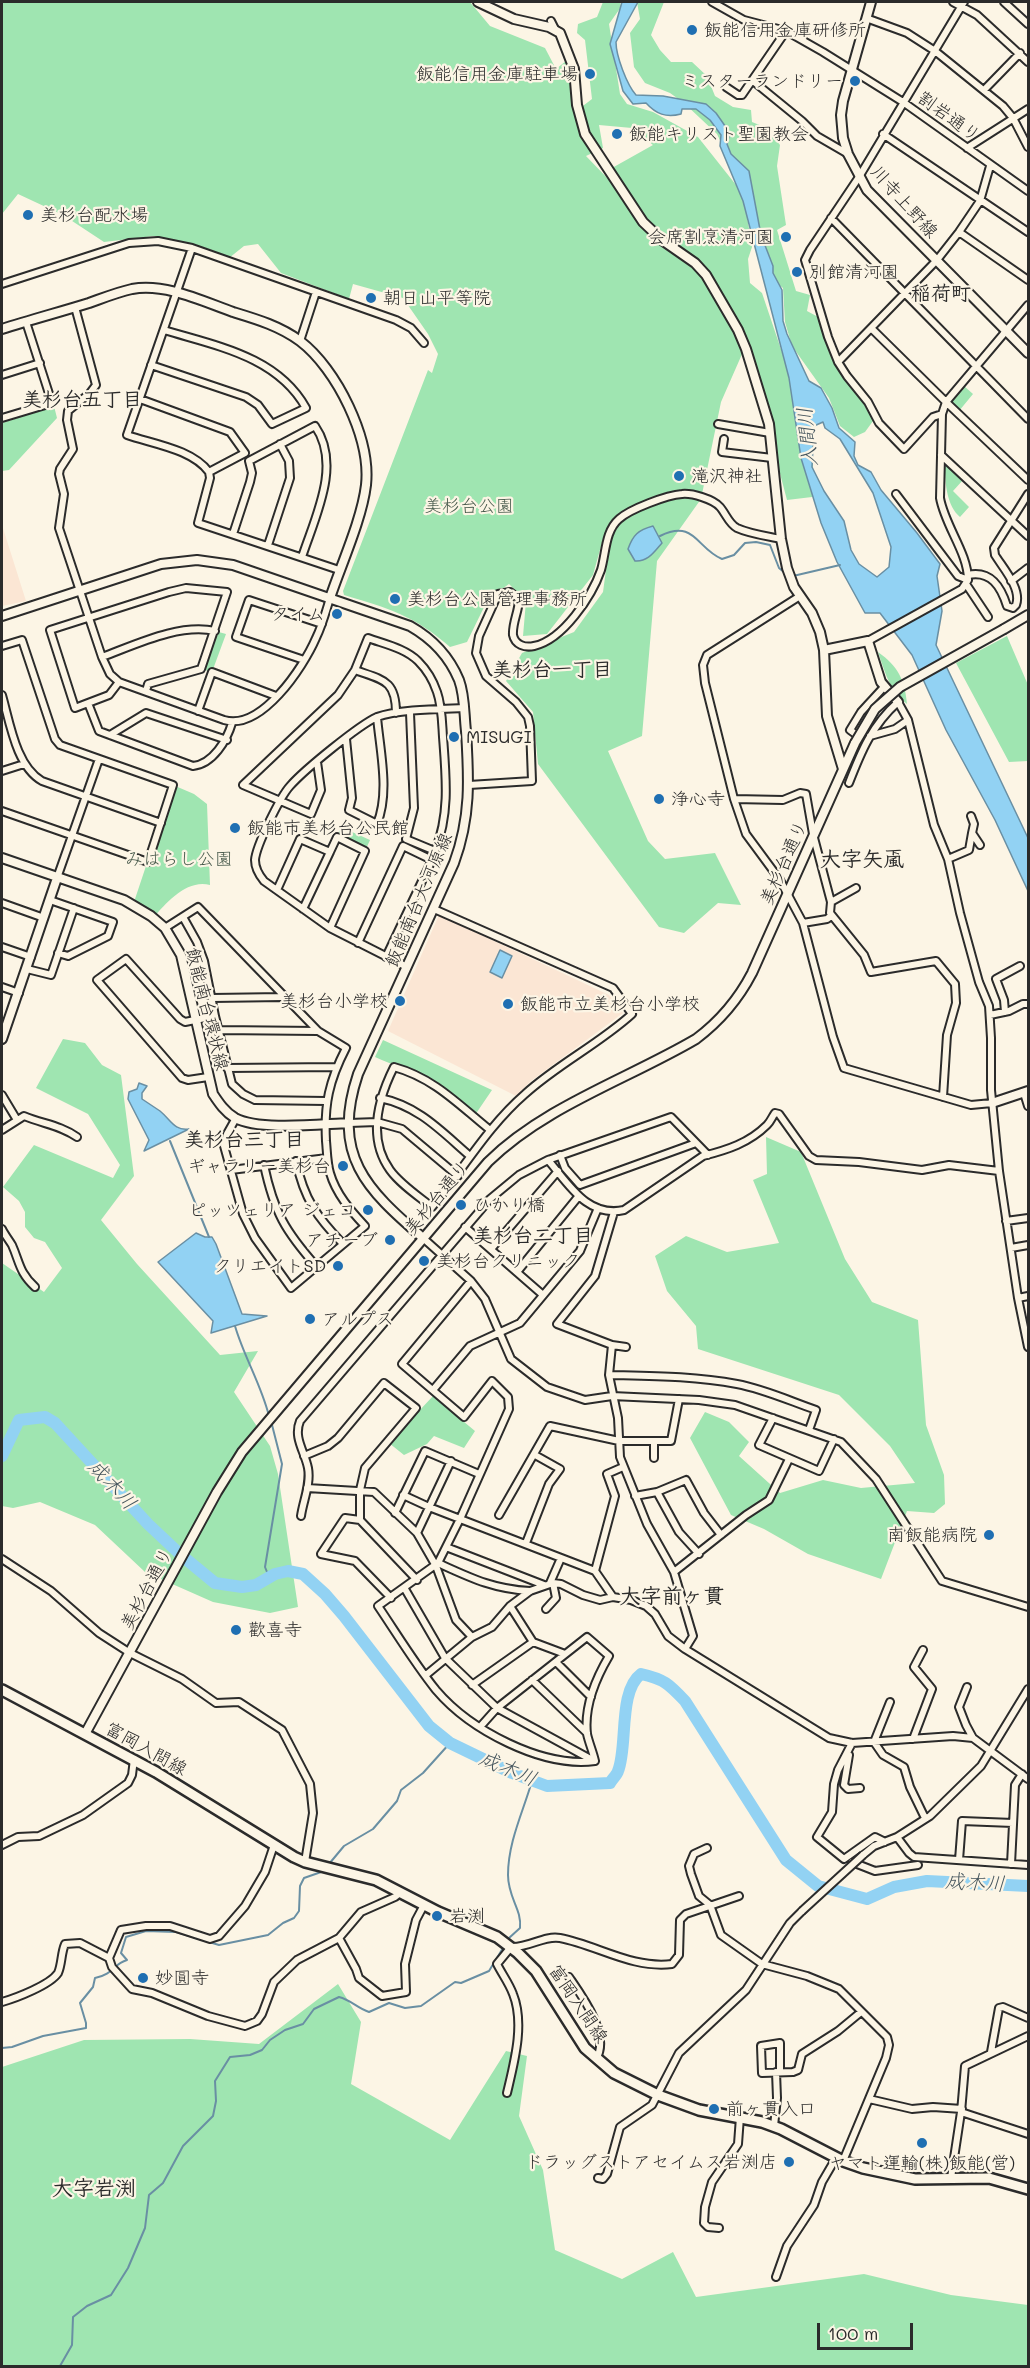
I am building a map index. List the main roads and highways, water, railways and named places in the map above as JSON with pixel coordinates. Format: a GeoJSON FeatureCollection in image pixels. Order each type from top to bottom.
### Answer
{"type":"FeatureCollection","features":[{"type":"Feature","properties":{"kind":"main road","name":"富岡入間線"},"geometry":{"type":"LineString","coordinates":[[2,1690],[134,1759],[305,1862],[367,1877],[497,1937],[527,1961],[543,1980],[578,2039],[596,2059],[614,2073],[658,2095],[699,2110],[774,2126],[839,2159],[899,2176],[915,2179],[989,2178],[1029,2189]]}},
{"type":"Feature","properties":{"kind":"water","name":"入間川"},"geometry":{"type":"Polygon","coordinates":[[[622,2],[638,2],[616,42],[626,78],[636,95],[663,96],[706,104],[716,113],[730,133],[727,144],[731,154],[749,171],[761,235],[773,266],[773,273],[782,290],[783,321],[809,381],[821,388],[832,408],[839,428],[855,442],[854,456],[858,465],[871,472],[881,490],[940,564],[937,576],[942,611],[936,645],[1028,838],[1028,891],[995,820],[946,730],[912,655],[880,613],[865,613],[837,562],[821,523],[801,458],[789,378],[743,201],[720,146],[721,135],[710,120],[696,109],[682,109],[681,114],[666,115],[654,110],[646,103],[633,104],[623,91],[610,44],[622,2]],[[823,422],[814,426],[812,467],[824,491],[844,521],[851,550],[859,564],[877,577],[889,567],[891,547],[873,493],[840,439],[825,428],[823,422]]]}},
{"type":"Feature","properties":{"kind":"water"},"geometry":{"type":"Polygon","coordinates":[[[653,526],[662,543],[647,558],[635,561],[628,549],[632,540],[643,529],[653,526]]]}},
{"type":"Feature","properties":{"kind":"water"},"geometry":{"type":"Polygon","coordinates":[[[500,950],[512,956],[502,978],[490,972],[500,950]]]}},
{"type":"Feature","properties":{"kind":"water"},"geometry":{"type":"Polygon","coordinates":[[[139,1083],[147,1086],[142,1093],[142,1099],[160,1111],[176,1127],[189,1129],[144,1151],[149,1140],[128,1099],[129,1092],[137,1089],[139,1083]]]}},
{"type":"Feature","properties":{"kind":"water"},"geometry":{"type":"Polygon","coordinates":[[[196,1233],[212,1237],[216,1244],[242,1314],[267,1316],[211,1333],[213,1321],[158,1262],[196,1233]]]}},
{"type":"Feature","properties":{"kind":"waterway"},"geometry":{"type":"LineString","coordinates":[[660,536],[681,531],[688,533],[722,559],[734,555],[745,543],[756,542],[770,545],[779,568],[785,573]]}},
{"type":"Feature","properties":{"kind":"waterway"},"geometry":{"type":"LineString","coordinates":[[793,576],[840,565]]}},
{"type":"Feature","properties":{"kind":"waterway"},"geometry":{"type":"LineString","coordinates":[[170,1141],[209,1237]]}},
{"type":"Feature","properties":{"kind":"waterway"},"geometry":{"type":"LineString","coordinates":[[235,1326],[269,1416]]}},
{"type":"Feature","properties":{"kind":"waterway","name":"成木川"},"geometry":{"type":"LineString","coordinates":[[2,1456],[19,1420],[45,1417],[55,1423],[148,1524],[215,1583],[242,1587],[256,1585],[275,1574],[288,1571],[303,1574],[344,1616],[429,1726],[450,1743],[512,1773],[547,1786],[610,1783],[621,1761],[629,1693],[641,1674],[666,1683],[685,1701],[786,1860],[818,1886],[867,1899],[894,1887],[927,1881],[1028,1886]]}},
{"type":"Feature","properties":{"kind":"waterway"},"geometry":{"type":"LineString","coordinates":[[269,1577],[265,1567],[282,1464],[271,1421]]}},
{"type":"Feature","properties":{"kind":"waterway"},"geometry":{"type":"LineString","coordinates":[[329,1864],[344,1846],[373,1829],[397,1801],[401,1790],[423,1773],[450,1743]]}},
{"type":"Feature","properties":{"kind":"waterway"},"geometry":{"type":"LineString","coordinates":[[509,1938],[520,1928],[519,1915],[509,1883],[510,1851],[532,1781]]}},
{"type":"Feature","properties":{"kind":"waterway"},"geometry":{"type":"LineString","coordinates":[[2,2048],[12,2047],[43,2036],[86,2028],[80,2003],[93,1987],[95,1978],[106,1974],[127,1960],[121,1953],[126,1937],[146,1931],[176,1932],[219,1945],[268,1935],[283,1923],[294,1918],[299,1911],[300,1886],[304,1878],[324,1871]]}},
{"type":"Feature","properties":{"kind":"waterway"},"geometry":{"type":"LineString","coordinates":[[60,2366],[72,2345],[73,2317],[87,2306],[111,2295],[128,2268],[145,2228],[149,2195],[163,2183],[183,2146],[213,2116],[216,2101],[215,2081],[230,2057],[250,2055],[262,2050],[270,2040],[285,2030],[303,2024],[314,2009],[339,1997],[369,2012],[389,2003],[405,2008],[421,2006],[455,1982],[461,1983],[489,1971],[503,1948]]}},
{"type":"Feature","properties":{"kind":"place","name":"飯能信用金庫研修所"},"geometry":{"type":"Point","coordinates":[692,30]}},
{"type":"Feature","properties":{"kind":"place","name":"飯能信用金庫駐車場"},"geometry":{"type":"Point","coordinates":[590,74]}},
{"type":"Feature","properties":{"kind":"place","name":"ミスターランドリー"},"geometry":{"type":"Point","coordinates":[855,81]}},
{"type":"Feature","properties":{"kind":"place","name":"飯能キリスト聖園教会"},"geometry":{"type":"Point","coordinates":[617,134]}},
{"type":"Feature","properties":{"kind":"place","name":"美杉台配水場"},"geometry":{"type":"Point","coordinates":[28,215]}},
{"type":"Feature","properties":{"kind":"place","name":"会席割烹清河園"},"geometry":{"type":"Point","coordinates":[786,237]}},
{"type":"Feature","properties":{"kind":"place","name":"別館清河園"},"geometry":{"type":"Point","coordinates":[797,272]}},
{"type":"Feature","properties":{"kind":"place","name":"朝日山平等院"},"geometry":{"type":"Point","coordinates":[371,298]}},
{"type":"Feature","properties":{"kind":"place","name":"滝沢神社"},"geometry":{"type":"Point","coordinates":[679,476]}},
{"type":"Feature","properties":{"kind":"place","name":"美杉台公園管理事務所"},"geometry":{"type":"Point","coordinates":[395,599]}},
{"type":"Feature","properties":{"kind":"place","name":"タイム"},"geometry":{"type":"Point","coordinates":[337,614]}},
{"type":"Feature","properties":{"kind":"place","name":"MISUGI"},"geometry":{"type":"Point","coordinates":[454,737]}},
{"type":"Feature","properties":{"kind":"place","name":"浄心寺"},"geometry":{"type":"Point","coordinates":[659,799]}},
{"type":"Feature","properties":{"kind":"place","name":"飯能市美杉台公民館"},"geometry":{"type":"Point","coordinates":[235,828]}},
{"type":"Feature","properties":{"kind":"place","name":"美杉台小学校"},"geometry":{"type":"Point","coordinates":[400,1001]}},
{"type":"Feature","properties":{"kind":"place","name":"飯能市立美杉台小学校"},"geometry":{"type":"Point","coordinates":[508,1004]}},
{"type":"Feature","properties":{"kind":"place","name":"ギャラリー美杉台"},"geometry":{"type":"Point","coordinates":[343,1166]}},
{"type":"Feature","properties":{"kind":"place","name":"ひかり橋"},"geometry":{"type":"Point","coordinates":[461,1205]}},
{"type":"Feature","properties":{"kind":"place","name":"ピッツェリア ジェコ"},"geometry":{"type":"Point","coordinates":[368,1210]}},
{"type":"Feature","properties":{"kind":"place","name":"アチーブ"},"geometry":{"type":"Point","coordinates":[390,1240]}},
{"type":"Feature","properties":{"kind":"place","name":"美杉台クリニック"},"geometry":{"type":"Point","coordinates":[424,1261]}},
{"type":"Feature","properties":{"kind":"place","name":"クリエイトSD"},"geometry":{"type":"Point","coordinates":[338,1266]}},
{"type":"Feature","properties":{"kind":"place","name":"アルプス"},"geometry":{"type":"Point","coordinates":[310,1319]}},
{"type":"Feature","properties":{"kind":"place","name":"南飯能病院"},"geometry":{"type":"Point","coordinates":[989,1535]}},
{"type":"Feature","properties":{"kind":"place","name":"歡喜寺"},"geometry":{"type":"Point","coordinates":[236,1630]}},
{"type":"Feature","properties":{"kind":"place","name":"岩渕"},"geometry":{"type":"Point","coordinates":[437,1916]}},
{"type":"Feature","properties":{"kind":"place","name":"妙圓寺"},"geometry":{"type":"Point","coordinates":[143,1978]}},
{"type":"Feature","properties":{"kind":"place","name":"前ヶ貫入口"},"geometry":{"type":"Point","coordinates":[714,2109]}},
{"type":"Feature","properties":{"kind":"place","name":"ヤマト運輸(株)飯能(営)"},"geometry":{"type":"Point","coordinates":[922,2143]}},
{"type":"Feature","properties":{"kind":"place","name":"ドラッグストアセイムス岩渕店"},"geometry":{"type":"Point","coordinates":[789,2162]}},
{"type":"Feature","properties":{"kind":"district","name":"稲荷町"},"geometry":{"type":"Point","coordinates":[941,294]}},
{"type":"Feature","properties":{"kind":"district","name":"美杉台五丁目"},"geometry":{"type":"Point","coordinates":[82,400]}},
{"type":"Feature","properties":{"kind":"district","name":"美杉台一丁目"},"geometry":{"type":"Point","coordinates":[552,670]}},
{"type":"Feature","properties":{"kind":"district","name":"大字矢颪"},"geometry":{"type":"Point","coordinates":[862,860]}},
{"type":"Feature","properties":{"kind":"district","name":"美杉台三丁目"},"geometry":{"type":"Point","coordinates":[244,1140]}},
{"type":"Feature","properties":{"kind":"district","name":"美杉台二丁目"},"geometry":{"type":"Point","coordinates":[533,1236]}},
{"type":"Feature","properties":{"kind":"district","name":"大字前ヶ貫"},"geometry":{"type":"Point","coordinates":[672,1597]}},
{"type":"Feature","properties":{"kind":"district","name":"大字岩渕"},"geometry":{"type":"Point","coordinates":[94,2189]}},
{"type":"Feature","properties":{"kind":"park label","name":"美杉台公園"},"geometry":{"type":"Point","coordinates":[469,506]}},
{"type":"Feature","properties":{"kind":"park label","name":"みはらし公園"},"geometry":{"type":"Point","coordinates":[179,859]}}]}
